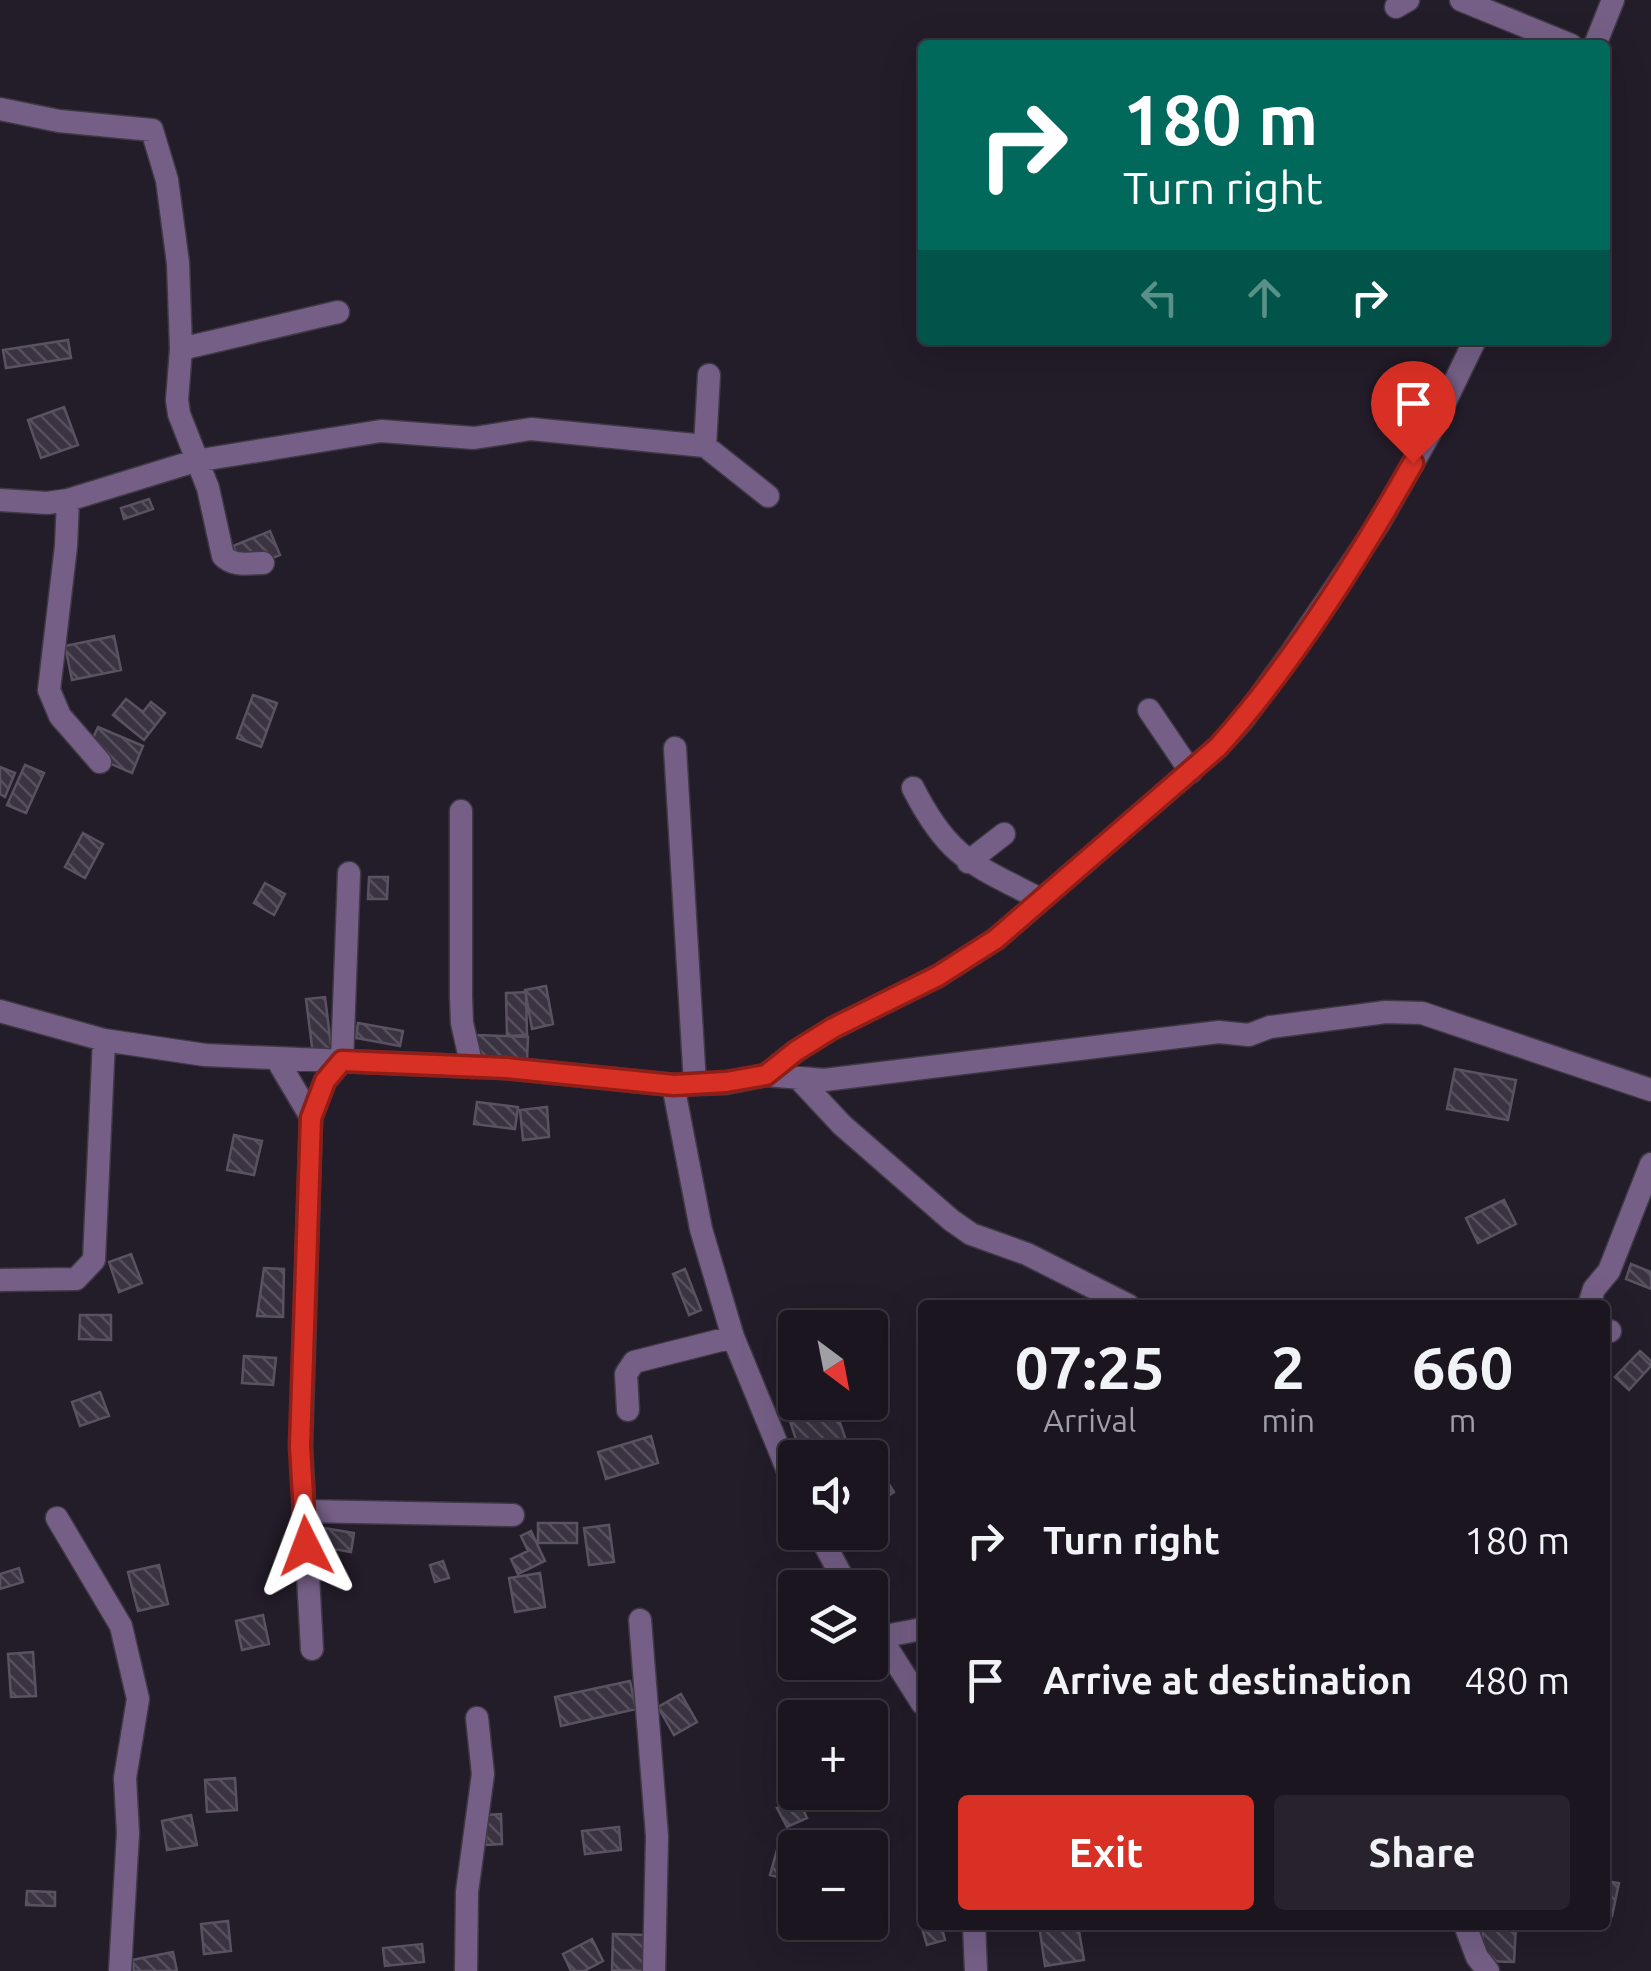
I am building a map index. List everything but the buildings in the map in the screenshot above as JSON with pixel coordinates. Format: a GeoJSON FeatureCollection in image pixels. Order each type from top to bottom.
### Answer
{"type":"FeatureCollection","features":[{"type":"Feature","properties":{"kind":"street"},"geometry":{"type":"LineString","coordinates":[[1461,0],[1558,40]]}},
{"type":"Feature","properties":{"kind":"street"},"geometry":{"type":"LineString","coordinates":[[1597,40],[1613,0]]}},
{"type":"Feature","properties":{"kind":"street"},"geometry":{"type":"LineString","coordinates":[[0,109],[58,122],[152,130],[163,161],[178,263],[181,349],[176,400],[208,488],[224,556],[238,564],[263,563]]}},
{"type":"Feature","properties":{"kind":"street"},"geometry":{"type":"LineString","coordinates":[[181,349],[338,312]]}},
{"type":"Feature","properties":{"kind":"street"},"geometry":{"type":"LineString","coordinates":[[766,1075],[833,1028],[938,976],[996,939],[1191,772],[1243,720],[1379,522],[1430,433],[1473,345]]}},
{"type":"Feature","properties":{"kind":"street"},"geometry":{"type":"LineString","coordinates":[[704,446],[709,375]]}},
{"type":"Feature","properties":{"kind":"street"},"geometry":{"type":"LineString","coordinates":[[1,492],[46,503],[68,500],[195,461],[381,431],[474,438],[531,430],[704,446],[768,496]]}},
{"type":"Feature","properties":{"kind":"street"},"geometry":{"type":"LineString","coordinates":[[68,500],[48,690],[60,716],[100,762]]}},
{"type":"Feature","properties":{"kind":"street"},"geometry":{"type":"LineString","coordinates":[[1149,710],[1191,772]]}},
{"type":"Feature","properties":{"kind":"street"},"geometry":{"type":"LineString","coordinates":[[675,748],[684,1085],[702,1229],[733,1337],[778,1447]]}},
{"type":"Feature","properties":{"kind":"street"},"geometry":{"type":"LineString","coordinates":[[913,788],[936,828],[968,862],[1040,900]]}},
{"type":"Feature","properties":{"kind":"street"},"geometry":{"type":"LineString","coordinates":[[461,811],[461,997],[472,1067]]}},
{"type":"Feature","properties":{"kind":"street"},"geometry":{"type":"LineString","coordinates":[[968,862],[1004,834]]}},
{"type":"Feature","properties":{"kind":"street"},"geometry":{"type":"LineString","coordinates":[[312,1648],[300,1446],[311,1118],[325,1081],[342,1061],[349,873]]}},
{"type":"Feature","properties":{"kind":"street"},"geometry":{"type":"LineString","coordinates":[[0,1011],[104,1040],[205,1054],[472,1067],[684,1085],[766,1075],[800,1080],[946,1068],[1219,1032],[1249,1034],[1270,1026],[1404,1012],[1442,1018],[1651,1090]]}},
{"type":"Feature","properties":{"kind":"street"},"geometry":{"type":"LineString","coordinates":[[0,1280],[76,1280],[94,1260],[104,1040]]}},
{"type":"Feature","properties":{"kind":"street"},"geometry":{"type":"LineString","coordinates":[[276,1058],[311,1118]]}},
{"type":"Feature","properties":{"kind":"street"},"geometry":{"type":"LineString","coordinates":[[800,1080],[842,1125],[971,1234],[1027,1254],[1118,1300]]}},
{"type":"Feature","properties":{"kind":"street"},"geometry":{"type":"LineString","coordinates":[[1590,1300],[1609,1271],[1651,1164]]}},
{"type":"Feature","properties":{"kind":"street"},"geometry":{"type":"LineString","coordinates":[[628,1410],[626,1374],[634,1362],[733,1337]]}},
{"type":"Feature","properties":{"kind":"street"},"geometry":{"type":"LineString","coordinates":[[304,1511],[513,1515]]}},
{"type":"Feature","properties":{"kind":"street"},"geometry":{"type":"LineString","coordinates":[[58,1518],[120,1626],[138,1699],[126,1778],[128,1833],[120,1971]]}},
{"type":"Feature","properties":{"kind":"street"},"geometry":{"type":"LineString","coordinates":[[640,1620],[658,1836],[654,1971]]}},
{"type":"Feature","properties":{"kind":"street"},"geometry":{"type":"LineString","coordinates":[[888,1629],[918,1630]]}},
{"type":"Feature","properties":{"kind":"street"},"geometry":{"type":"LineString","coordinates":[[888,1649],[918,1696]]}},
{"type":"Feature","properties":{"kind":"street"},"geometry":{"type":"LineString","coordinates":[[466,1971],[468,1892],[482,1774],[477,1718]]}},
{"type":"Feature","properties":{"kind":"street"},"geometry":{"type":"LineString","coordinates":[[974,1930],[976,1971]]}},
{"type":"Feature","properties":{"kind":"street"},"geometry":{"type":"LineString","coordinates":[[1466,1930],[1486,1970]]}},
{"type":"Feature","properties":{"kind":"route"},"geometry":{"type":"LineString","coordinates":[[306,1546],[300,1446],[311,1118],[325,1081],[342,1061],[506,1068],[674,1085],[766,1075],[833,1028],[938,976],[996,939],[1218,747],[1243,720],[1292,652],[1379,522],[1413,463]]}}]}
